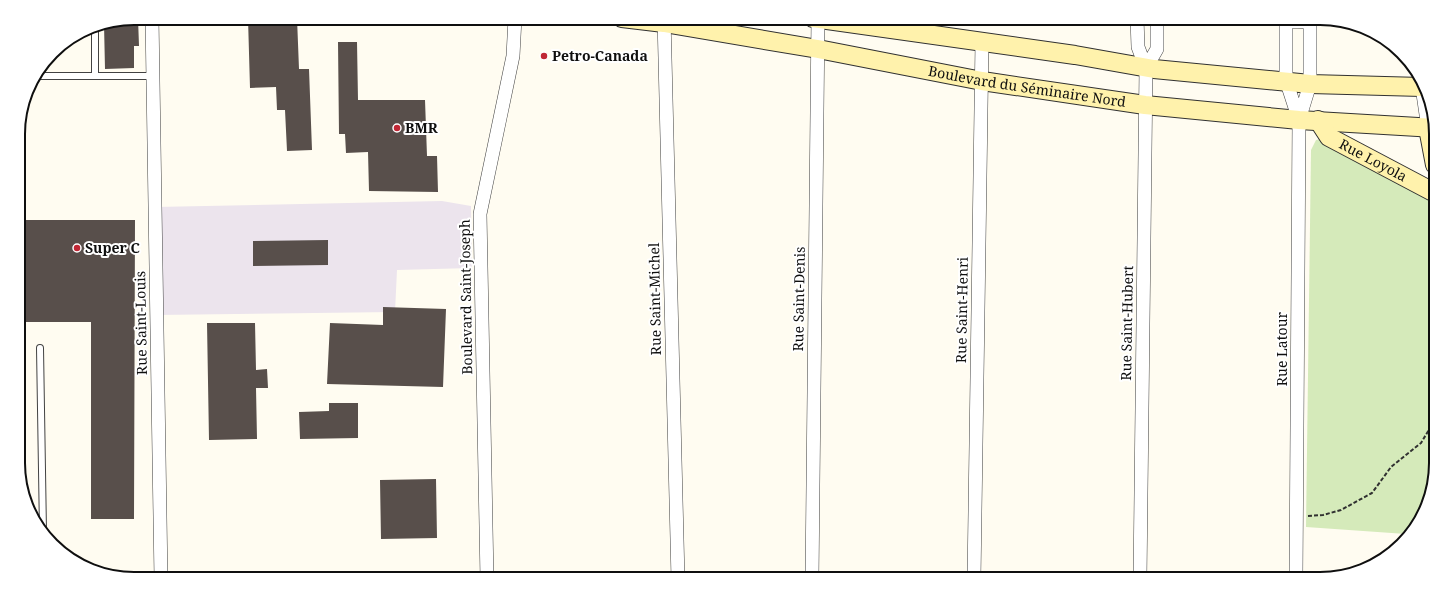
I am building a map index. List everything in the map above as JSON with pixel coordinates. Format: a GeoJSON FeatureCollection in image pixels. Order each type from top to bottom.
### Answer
{"type":"FeatureCollection","features":[{"type":"Feature","properties":{"kind":"main road","name":"Boulevard du Séminaire Nord"},"geometry":{"type":"LineString","coordinates":[[686,25],[982,81],[1145,105],[1299,120],[1429,128]]}},
{"type":"Feature","properties":{"kind":"main road"},"geometry":{"type":"LineString","coordinates":[[864,25],[1075,55],[1146,68],[1286,80],[1310,84],[1418,87]]}},
{"type":"Feature","properties":{"kind":"main road","name":"Rue Loyola"},"geometry":{"type":"LineString","coordinates":[[1318,120],[1329,137],[1429,190]]}},
{"type":"Feature","properties":{"kind":"street","name":"Rue Saint-Louis"},"geometry":{"type":"LineString","coordinates":[[152,25],[161,572]]}},
{"type":"Feature","properties":{"kind":"street","name":"Boulevard Saint-Joseph"},"geometry":{"type":"LineString","coordinates":[[487,572],[480,214],[513,56],[515,25]]}},
{"type":"Feature","properties":{"kind":"street","name":"Rue Saint-Michel"},"geometry":{"type":"LineString","coordinates":[[664,25],[678,572]]}},
{"type":"Feature","properties":{"kind":"street","name":"Rue Saint-Denis"},"geometry":{"type":"LineString","coordinates":[[812,572],[818,49],[816,25]]}},
{"type":"Feature","properties":{"kind":"street","name":"Rue Saint-Hubert"},"geometry":{"type":"LineString","coordinates":[[1137,25],[1138,47],[1146,68],[1140,572]]}},
{"type":"Feature","properties":{"kind":"street","name":"Rue Saint-Hubert"},"geometry":{"type":"LineString","coordinates":[[1146,68],[1157,48],[1157,25]]}},
{"type":"Feature","properties":{"kind":"street","name":"Rue Latour"},"geometry":{"type":"LineString","coordinates":[[1286,25],[1286,80],[1299,120]]}},
{"type":"Feature","properties":{"kind":"street","name":"Rue Latour"},"geometry":{"type":"LineString","coordinates":[[1296,572],[1299,120],[1310,84],[1310,25]]}},
{"type":"Feature","properties":{"kind":"street","name":"Rue Saint-Henri"},"geometry":{"type":"LineString","coordinates":[[974,572],[982,42]]}},
{"type":"Feature","properties":{"kind":"lane"},"geometry":{"type":"LineString","coordinates":[[95,32],[95,76]]}},
{"type":"Feature","properties":{"kind":"lane"},"geometry":{"type":"LineString","coordinates":[[42,76],[153,76]]}},
{"type":"Feature","properties":{"kind":"lane"},"geometry":{"type":"LineString","coordinates":[[40,348],[43,523]]}},
{"type":"Feature","properties":{"kind":"path"},"geometry":{"type":"LineString","coordinates":[[1297,517],[1324,515],[1341,510],[1372,493],[1391,467],[1421,443],[1429,430]]}},
{"type":"Feature","properties":{"kind":"shaded area"},"geometry":{"type":"Polygon","coordinates":[[[442,201],[471,206],[472,268],[397,270],[395,312],[157,315],[155,207],[442,201]]]}},
{"type":"Feature","properties":{"kind":"green space"},"geometry":{"type":"Polygon","coordinates":[[[1329,137],[1429,195],[1429,470],[1427,484],[1418,511],[1403,534],[1306,527],[1311,150],[1316,140],[1329,137]]]}},
{"type":"Feature","properties":{"kind":"building"},"geometry":{"type":"Polygon","coordinates":[[[127,25],[138,25],[139,46],[134,46],[134,68],[105,69],[104,30],[127,25]]]}},
{"type":"Feature","properties":{"kind":"building"},"geometry":{"type":"Polygon","coordinates":[[[248,25],[297,25],[299,69],[309,69],[312,150],[287,151],[285,110],[277,110],[276,87],[250,88],[248,25]]]}},
{"type":"Feature","properties":{"kind":"building","name":"BMR"},"geometry":{"type":"Polygon","coordinates":[[[338,42],[357,42],[358,100],[425,100],[427,156],[437,156],[438,192],[369,191],[368,152],[346,153],[345,134],[339,134],[338,42]]]}},
{"type":"Feature","properties":{"kind":"building"},"geometry":{"type":"Polygon","coordinates":[[[25,220],[135,220],[134,519],[91,519],[91,322],[25,322],[25,220]]]}},
{"type":"Feature","properties":{"kind":"building"},"geometry":{"type":"Polygon","coordinates":[[[328,240],[328,265],[253,266],[253,241],[328,240]]]}},
{"type":"Feature","properties":{"kind":"building"},"geometry":{"type":"Polygon","coordinates":[[[383,307],[446,309],[443,387],[327,384],[330,323],[383,325],[383,307]]]}},
{"type":"Feature","properties":{"kind":"building"},"geometry":{"type":"Polygon","coordinates":[[[207,323],[255,323],[256,370],[267,369],[268,388],[256,388],[257,439],[209,440],[207,323]]]}},
{"type":"Feature","properties":{"kind":"building"},"geometry":{"type":"Polygon","coordinates":[[[329,403],[358,403],[358,438],[300,439],[299,412],[329,411],[329,403]]]}},
{"type":"Feature","properties":{"kind":"building"},"geometry":{"type":"Polygon","coordinates":[[[436,479],[437,538],[381,539],[380,480],[436,479]]]}},
{"type":"Feature","properties":{"kind":"place","name":"Petro-Canada"},"geometry":{"type":"Point","coordinates":[544,56]}},
{"type":"Feature","properties":{"kind":"place","name":"BMR"},"geometry":{"type":"Point","coordinates":[397,128]}},
{"type":"Feature","properties":{"kind":"place","name":"Super C"},"geometry":{"type":"Point","coordinates":[77,248]}}]}
